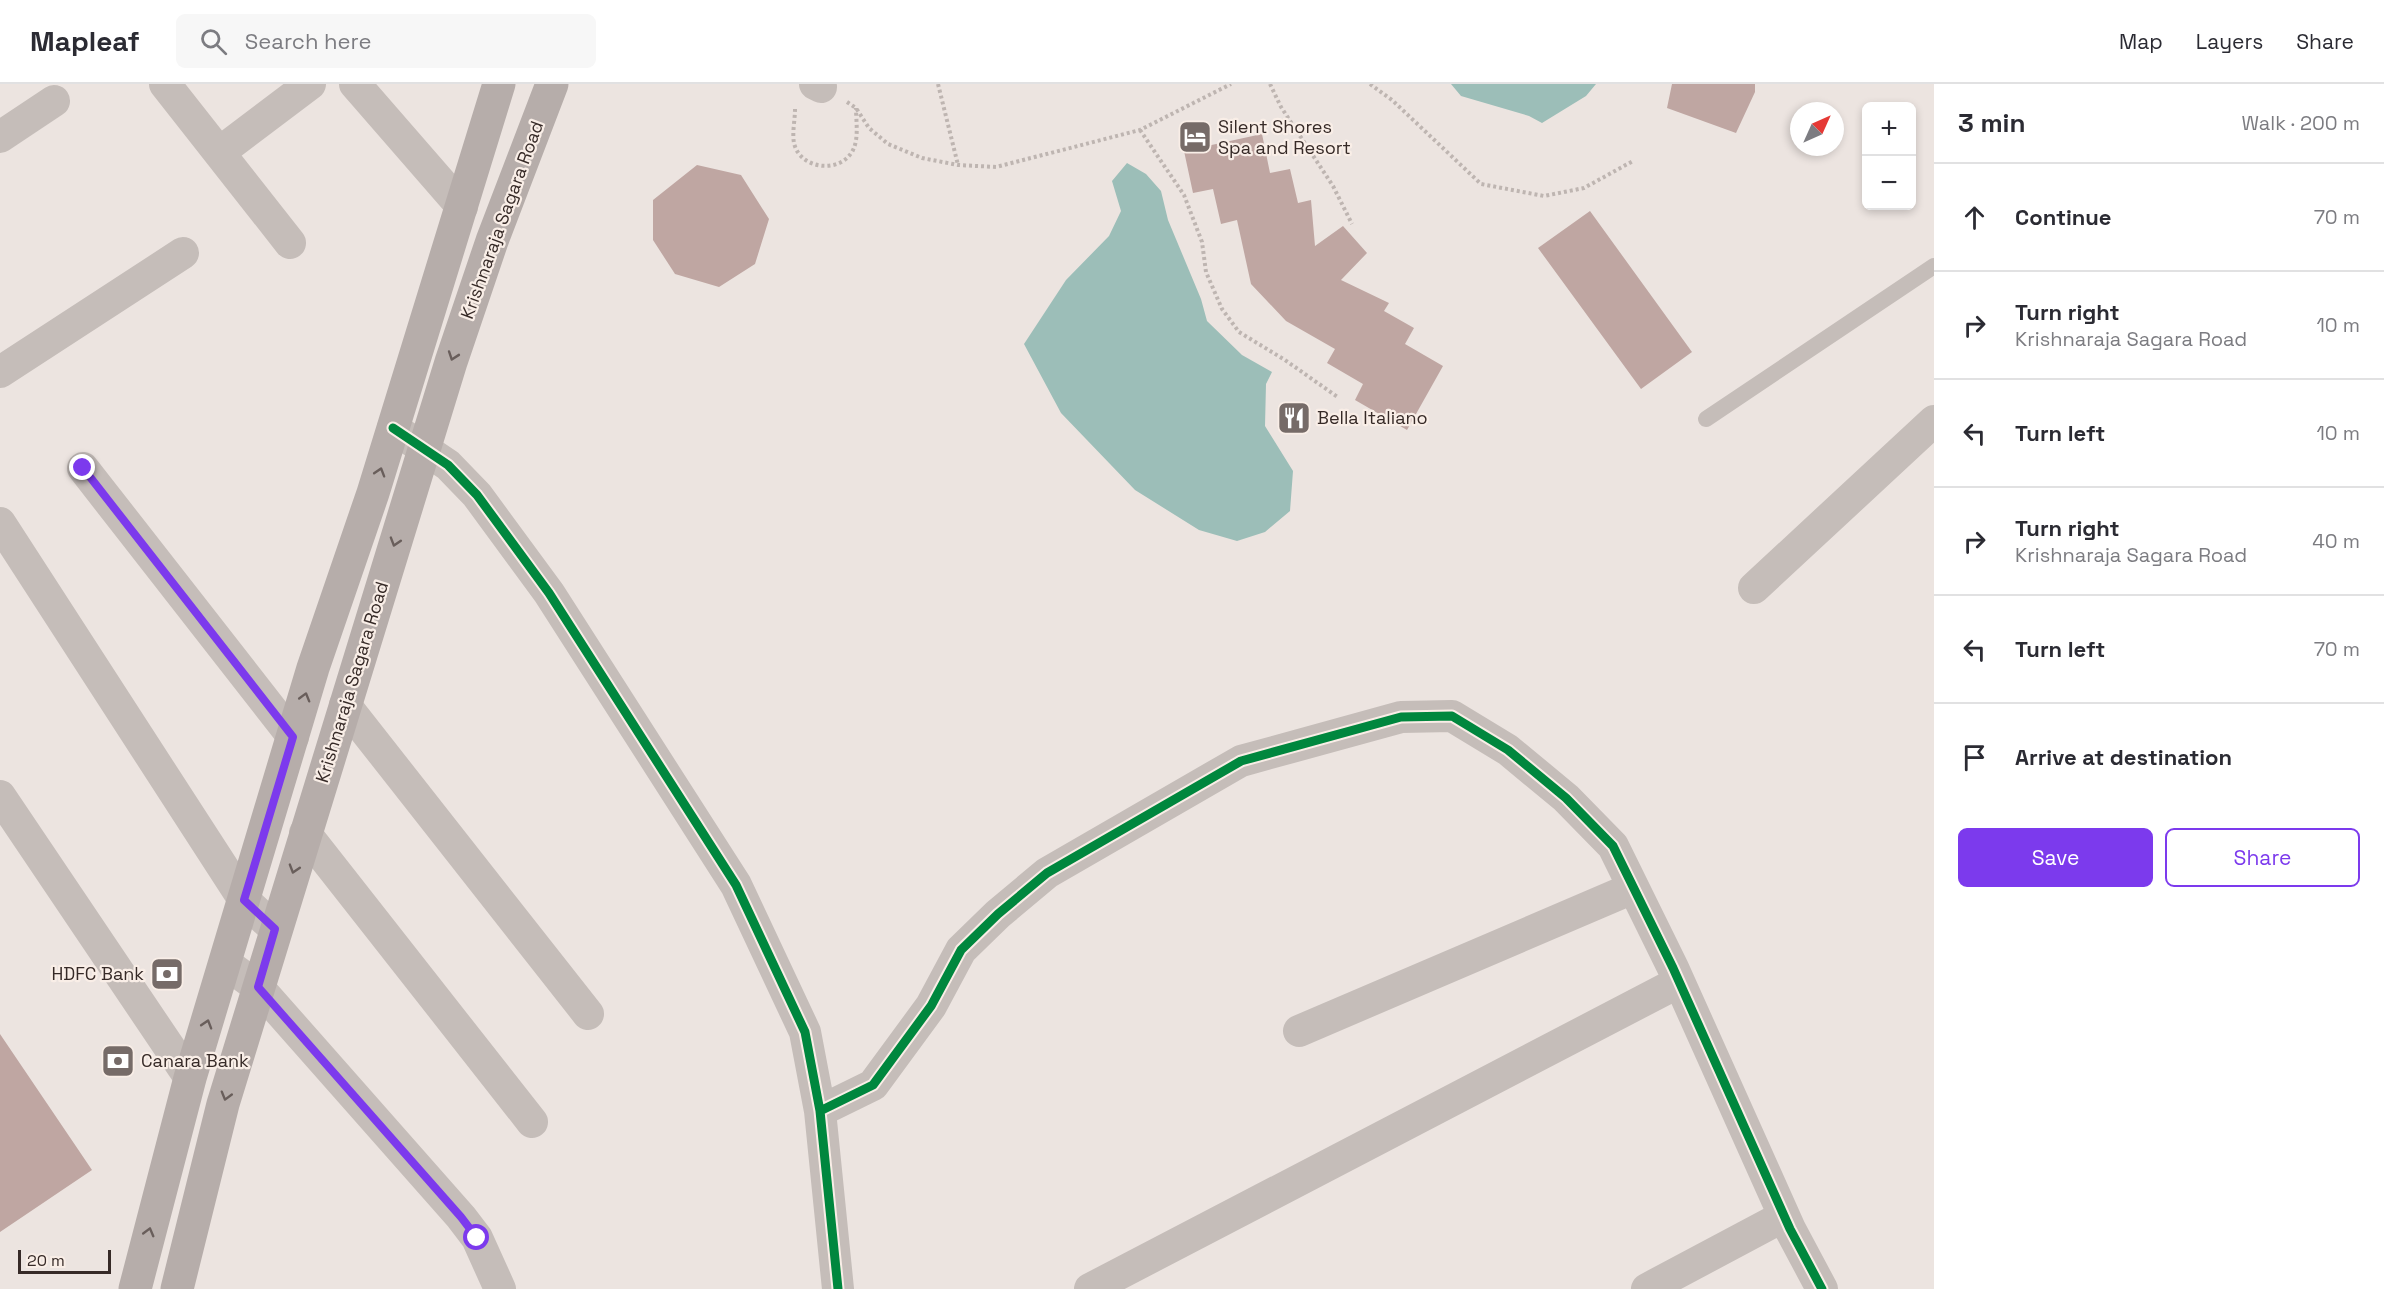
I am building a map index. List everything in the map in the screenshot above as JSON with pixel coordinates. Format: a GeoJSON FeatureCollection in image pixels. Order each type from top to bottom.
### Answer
{"type":"FeatureCollection","features":[{"type":"Feature","properties":{"kind":"main road","name":"Krishnaraja Sagara Road"},"geometry":{"type":"LineString","coordinates":[[135,1289],[190,1078],[313,668],[393,428],[499,84]]}},
{"type":"Feature","properties":{"kind":"main road","name":"Krishnaraja Sagara Road"},"geometry":{"type":"LineString","coordinates":[[177,1289],[223,1104],[424,447],[492,241],[552,84]]}},
{"type":"Feature","properties":{"kind":"street"},"geometry":{"type":"LineString","coordinates":[[165,84],[290,243]]}},
{"type":"Feature","properties":{"kind":"street"},"geometry":{"type":"LineString","coordinates":[[220,152],[310,84]]}},
{"type":"Feature","properties":{"kind":"street"},"geometry":{"type":"LineString","coordinates":[[355,84],[462,207]]}},
{"type":"Feature","properties":{"kind":"street"},"geometry":{"type":"LineString","coordinates":[[0,137],[54,101]]}},
{"type":"Feature","properties":{"kind":"street"},"geometry":{"type":"LineString","coordinates":[[0,372],[183,253]]}},
{"type":"Feature","properties":{"kind":"street"},"geometry":{"type":"LineString","coordinates":[[1754,588],[1934,421]]}},
{"type":"Feature","properties":{"kind":"street"},"geometry":{"type":"LineString","coordinates":[[393,428],[448,465],[477,495],[549,593],[736,885],[805,1032],[820,1111],[838,1289]]}},
{"type":"Feature","properties":{"kind":"street"},"geometry":{"type":"LineString","coordinates":[[83,468],[293,737]]}},
{"type":"Feature","properties":{"kind":"street"},"geometry":{"type":"LineString","coordinates":[[0,523],[244,900],[275,929]]}},
{"type":"Feature","properties":{"kind":"street"},"geometry":{"type":"LineString","coordinates":[[345,705],[588,1014]]}},
{"type":"Feature","properties":{"kind":"street"},"geometry":{"type":"LineString","coordinates":[[820,1111],[873,1085],[931,1006],[962,950],[998,914],[1047,873],[1241,761],[1401,717],[1452,716],[1508,750],[1566,798],[1613,846],[1679,982],[1784,1216],[1822,1289]]}},
{"type":"Feature","properties":{"kind":"street"},"geometry":{"type":"LineString","coordinates":[[0,796],[190,1078]]}},
{"type":"Feature","properties":{"kind":"street"},"geometry":{"type":"LineString","coordinates":[[305,833],[531,1122]]}},
{"type":"Feature","properties":{"kind":"street"},"geometry":{"type":"LineString","coordinates":[[1299,1031],[1633,888]]}},
{"type":"Feature","properties":{"kind":"street"},"geometry":{"type":"LineString","coordinates":[[225,963],[258,987],[461,1217],[477,1238],[500,1289]]}},
{"type":"Feature","properties":{"kind":"street"},"geometry":{"type":"LineString","coordinates":[[1090,1289],[1679,982]]}},
{"type":"Feature","properties":{"kind":"street"},"geometry":{"type":"LineString","coordinates":[[1647,1289],[1784,1216]]}},
{"type":"Feature","properties":{"kind":"lane"},"geometry":{"type":"LineString","coordinates":[[1706,419],[1934,266]]}},
{"type":"Feature","properties":{"kind":"path"},"geometry":{"type":"LineString","coordinates":[[938,84],[958,165]]}},
{"type":"Feature","properties":{"kind":"path"},"geometry":{"type":"LineString","coordinates":[[856,108],[856,138],[854,149],[848,158],[834,166],[823,167],[807,161],[799,153],[794,143],[795,108],[818,86],[856,108],[869,128],[888,144],[922,158],[958,165],[996,167],[1140,130],[1232,84]]}},
{"type":"Feature","properties":{"kind":"path"},"geometry":{"type":"LineString","coordinates":[[1270,84],[1281,107],[1333,186],[1352,224]]}},
{"type":"Feature","properties":{"kind":"path"},"geometry":{"type":"LineString","coordinates":[[1370,84],[1392,100],[1480,184],[1544,196],[1584,188],[1633,161]]}},
{"type":"Feature","properties":{"kind":"path"},"geometry":{"type":"LineString","coordinates":[[1140,130],[1184,195],[1202,242],[1206,272],[1222,309],[1239,332],[1285,360],[1339,398]]}},
{"type":"Feature","properties":{"kind":"water"},"geometry":{"type":"Polygon","coordinates":[[[1451,84],[1596,84],[1586,96],[1542,123],[1529,116],[1461,96],[1451,84]]]}},
{"type":"Feature","properties":{"kind":"water"},"geometry":{"type":"Polygon","coordinates":[[[1127,163],[1146,174],[1161,191],[1168,220],[1201,299],[1207,321],[1242,355],[1272,372],[1266,384],[1265,426],[1293,471],[1290,511],[1265,532],[1237,541],[1199,530],[1135,490],[1061,413],[1024,344],[1066,280],[1109,236],[1121,211],[1112,181],[1127,163]]]}},
{"type":"Feature","properties":{"kind":"building"},"geometry":{"type":"Polygon","coordinates":[[[1672,84],[1755,84],[1755,92],[1736,133],[1667,108],[1672,84]]]}},
{"type":"Feature","properties":{"kind":"building"},"geometry":{"type":"Polygon","coordinates":[[[1262,134],[1270,173],[1290,169],[1298,203],[1311,200],[1315,246],[1343,226],[1367,253],[1341,280],[1389,303],[1384,311],[1414,328],[1405,344],[1443,366],[1407,430],[1355,400],[1363,384],[1327,363],[1335,349],[1286,321],[1251,284],[1237,220],[1221,224],[1213,189],[1193,193],[1184,151],[1262,134]]]}},
{"type":"Feature","properties":{"kind":"building"},"geometry":{"type":"Polygon","coordinates":[[[697,165],[741,175],[769,219],[755,264],[719,287],[675,274],[653,240],[653,200],[697,165]]]}},
{"type":"Feature","properties":{"kind":"building"},"geometry":{"type":"Polygon","coordinates":[[[1590,211],[1692,352],[1641,389],[1538,248],[1590,211]]]}},
{"type":"Feature","properties":{"kind":"building"},"geometry":{"type":"Polygon","coordinates":[[[0,1034],[92,1170],[0,1232],[0,1034]]]}},
{"type":"Feature","properties":{"kind":"cycle path"},"geometry":{"type":"LineString","coordinates":[[393,428],[448,465],[477,495],[549,593],[736,885],[805,1032],[820,1111],[838,1289]]}},
{"type":"Feature","properties":{"kind":"cycle path"},"geometry":{"type":"LineString","coordinates":[[820,1111],[873,1085],[931,1006],[961,950],[998,914],[1047,873],[1241,761],[1401,717],[1452,716],[1508,750],[1566,798],[1613,846],[1673,968],[1790,1229],[1822,1289]]}},
{"type":"Feature","properties":{"kind":"place","name":"Silent Shores Spa and Resort"},"geometry":{"type":"Point","coordinates":[1195,137]}},
{"type":"Feature","properties":{"kind":"place","name":"Bella Italiano"},"geometry":{"type":"Point","coordinates":[1294,418]}},
{"type":"Feature","properties":{"kind":"place","name":"HDFC Bank"},"geometry":{"type":"Point","coordinates":[167,974]}},
{"type":"Feature","properties":{"kind":"place","name":"Canara Bank"},"geometry":{"type":"Point","coordinates":[118,1061]}},
{"type":"Feature","properties":{"kind":"route"},"geometry":{"type":"LineString","coordinates":[[83,468],[293,737],[244,900],[275,929],[258,987],[477,1238]]}}]}
